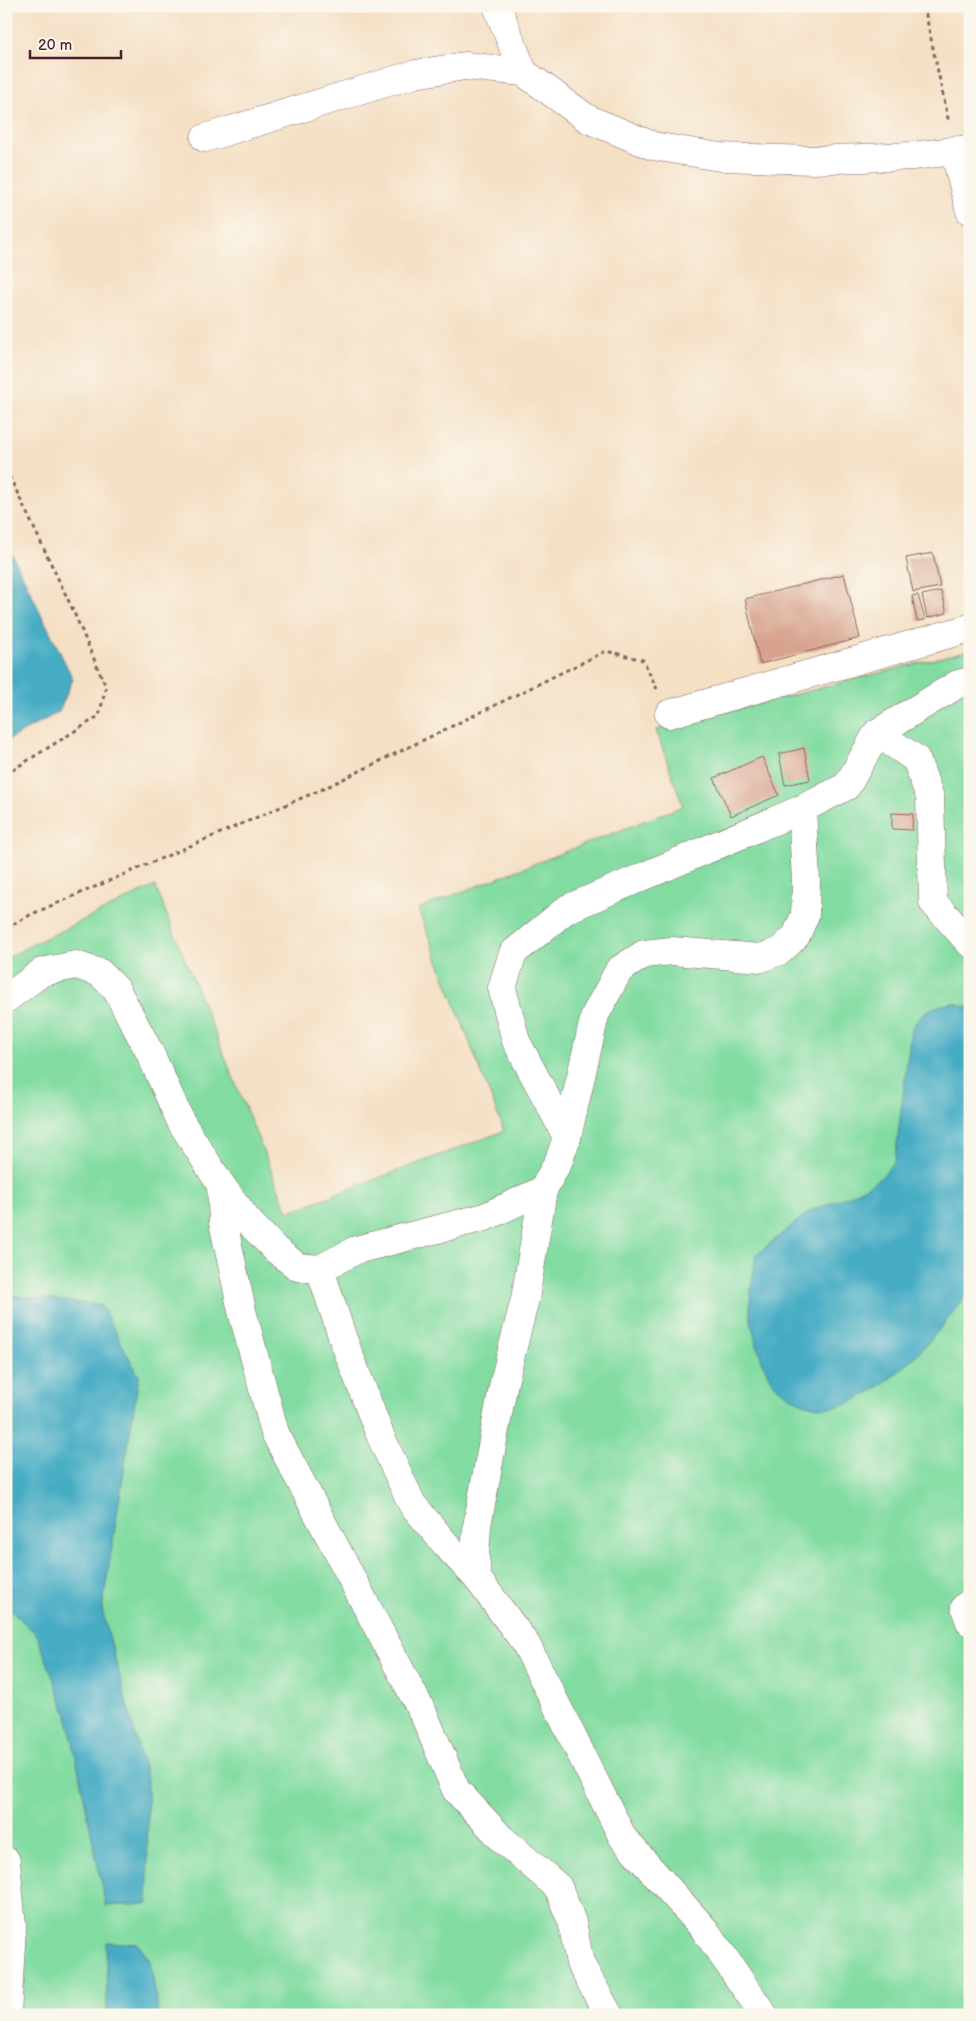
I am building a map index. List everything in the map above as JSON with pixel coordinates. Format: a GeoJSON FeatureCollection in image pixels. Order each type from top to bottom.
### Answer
{"type":"FeatureCollection","features":[{"type":"Feature","properties":{"kind":"street"},"geometry":{"type":"LineString","coordinates":[[497,6],[523,72]]}},
{"type":"Feature","properties":{"kind":"street"},"geometry":{"type":"LineString","coordinates":[[205,138],[415,74],[465,66],[523,72],[588,119],[653,146],[720,158],[813,160],[912,156],[962,149],[970,211]]}},
{"type":"Feature","properties":{"kind":"street"},"geometry":{"type":"LineString","coordinates":[[669,714],[970,628]]}},
{"type":"Feature","properties":{"kind":"street"},"geometry":{"type":"LineString","coordinates":[[567,1137],[516,1041],[502,988],[513,953],[567,910],[802,809],[847,786],[877,733],[958,684],[970,682]]}},
{"type":"Feature","properties":{"kind":"street"},"geometry":{"type":"LineString","coordinates":[[877,733],[916,759],[930,797],[933,902],[970,943]]}},
{"type":"Feature","properties":{"kind":"street"},"geometry":{"type":"LineString","coordinates":[[477,1578],[475,1555],[477,1526],[504,1382],[525,1299],[543,1190],[559,1160],[567,1137],[595,1015],[619,970],[644,954],[672,951],[761,958],[780,951],[796,936],[805,914],[806,880],[802,809]]}},
{"type":"Feature","properties":{"kind":"street"},"geometry":{"type":"LineString","coordinates":[[6,999],[42,972],[76,965],[100,973],[116,989],[150,1053],[181,1122],[221,1185],[248,1221],[276,1250],[298,1266],[320,1269],[356,1250],[485,1217],[543,1190]]}},
{"type":"Feature","properties":{"kind":"street"},"geometry":{"type":"LineString","coordinates":[[221,1185],[223,1222],[275,1433],[424,1715],[456,1790],[502,1840],[558,1886],[572,1922],[580,1963],[608,2015]]}},
{"type":"Feature","properties":{"kind":"street"},"geometry":{"type":"LineString","coordinates":[[320,1269],[342,1339],[377,1427],[412,1504],[477,1578],[526,1644],[624,1838],[705,1930],[764,2015]]}},
{"type":"Feature","properties":{"kind":"street"},"geometry":{"type":"LineString","coordinates":[[970,1603],[965,1607],[970,1622]]}},
{"type":"Feature","properties":{"kind":"street"},"geometry":{"type":"LineString","coordinates":[[6,1860],[12,1927],[7,2015]]}},
{"type":"Feature","properties":{"kind":"path"},"geometry":{"type":"LineString","coordinates":[[924,6],[962,149]]}},
{"type":"Feature","properties":{"kind":"path"},"geometry":{"type":"LineString","coordinates":[[6,469],[72,608],[106,687],[99,716],[6,774]]}},
{"type":"Feature","properties":{"kind":"path"},"geometry":{"type":"LineString","coordinates":[[6,928],[32,914],[325,788],[606,651],[643,660],[669,714]]}},
{"type":"Feature","properties":{"kind":"green space"},"geometry":{"type":"Polygon","coordinates":[[[970,650],[970,2015],[6,2015],[6,959],[25,948],[155,886],[288,1212],[504,1131],[418,909],[683,806],[656,730],[970,650]]]}},
{"type":"Feature","properties":{"kind":"water"},"geometry":{"type":"Polygon","coordinates":[[[6,542],[73,679],[59,712],[6,741],[6,542]]]}},
{"type":"Feature","properties":{"kind":"water"},"geometry":{"type":"Polygon","coordinates":[[[954,1003],[970,1008],[970,1289],[944,1324],[914,1358],[879,1387],[860,1398],[839,1406],[816,1407],[805,1404],[776,1386],[767,1372],[759,1351],[750,1312],[756,1255],[810,1211],[851,1195],[881,1178],[895,1160],[911,1030],[920,1017],[928,1010],[954,1003]]]}},
{"type":"Feature","properties":{"kind":"water"},"geometry":{"type":"Polygon","coordinates":[[[6,1295],[101,1305],[139,1376],[102,1609],[147,1780],[148,1904],[106,1906],[68,1718],[37,1635],[6,1605],[6,1295]]]}},
{"type":"Feature","properties":{"kind":"water"},"geometry":{"type":"Polygon","coordinates":[[[106,1942],[138,1944],[150,1961],[159,2015],[107,2015],[106,1942]]]}},
{"type":"Feature","properties":{"kind":"building"},"geometry":{"type":"Polygon","coordinates":[[[933,553],[940,587],[913,592],[906,558],[933,553]]]}},
{"type":"Feature","properties":{"kind":"building"},"geometry":{"type":"Polygon","coordinates":[[[844,574],[860,638],[760,664],[745,599],[844,574]]]}},
{"type":"Feature","properties":{"kind":"building"},"geometry":{"type":"Polygon","coordinates":[[[941,591],[947,613],[927,618],[922,595],[941,591]]]}},
{"type":"Feature","properties":{"kind":"building"},"geometry":{"type":"Polygon","coordinates":[[[918,595],[925,620],[917,621],[912,596],[918,595]]]}},
{"type":"Feature","properties":{"kind":"building"},"geometry":{"type":"Polygon","coordinates":[[[804,748],[810,780],[785,785],[779,754],[804,748]]]}},
{"type":"Feature","properties":{"kind":"building"},"geometry":{"type":"Polygon","coordinates":[[[762,757],[779,795],[731,816],[714,778],[762,757]]]}},
{"type":"Feature","properties":{"kind":"building"},"geometry":{"type":"Polygon","coordinates":[[[892,813],[913,814],[912,830],[892,829],[892,813]]]}}]}
